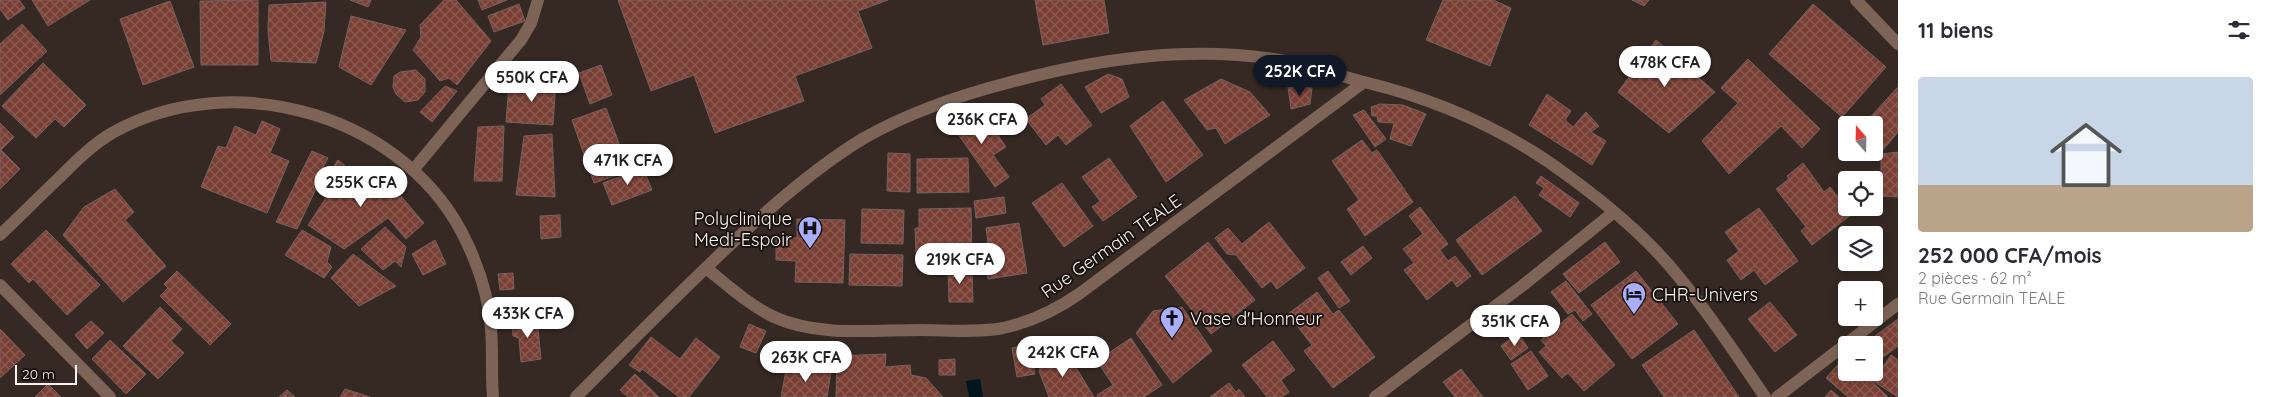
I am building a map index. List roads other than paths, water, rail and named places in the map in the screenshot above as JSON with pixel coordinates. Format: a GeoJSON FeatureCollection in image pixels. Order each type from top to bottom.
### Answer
{"type":"FeatureCollection","features":[{"type":"Feature","properties":{"kind":"street"},"geometry":{"type":"LineString","coordinates":[[414,169],[521,40],[531,23],[538,0]]}},
{"type":"Feature","properties":{"kind":"street"},"geometry":{"type":"LineString","coordinates":[[1856,0],[1898,44]]}},
{"type":"Feature","properties":{"kind":"street"},"geometry":{"type":"LineString","coordinates":[[576,397],[706,268],[811,175],[861,140],[893,122],[980,90],[1044,73],[1112,59],[1194,54],[1235,54],[1302,64],[1431,101],[1489,126],[1570,177],[1614,212],[1666,262],[1725,336],[1765,397]]}},
{"type":"Feature","properties":{"kind":"street","name":"Rue Germain TEALE"},"geometry":{"type":"LineString","coordinates":[[706,268],[755,306],[774,317],[825,330],[974,330],[1002,328],[1028,321],[1056,309],[1079,294],[1364,82]]}},
{"type":"Feature","properties":{"kind":"street"},"geometry":{"type":"LineString","coordinates":[[0,235],[99,141],[132,124],[154,116],[199,106],[246,104],[293,108],[315,114],[361,133],[414,169],[444,204],[468,243],[484,286],[491,327],[493,397]]}},
{"type":"Feature","properties":{"kind":"street"},"geometry":{"type":"LineString","coordinates":[[1375,397],[1530,280],[1614,212]]}},
{"type":"Feature","properties":{"kind":"street"},"geometry":{"type":"LineString","coordinates":[[0,285],[110,397]]}},
{"type":"Feature","properties":{"kind":"street"},"geometry":{"type":"LineString","coordinates":[[1777,397],[1898,304]]}},
{"type":"Feature","properties":{"kind":"water"},"geometry":{"type":"Polygon","coordinates":[[[980,379],[983,397],[969,397],[966,381],[980,379]]]}},
{"type":"Feature","properties":{"kind":"place","name":"Polyclinique Medi-Espoir"},"geometry":{"type":"Point","coordinates":[810,249]}},
{"type":"Feature","properties":{"kind":"place","name":"CHR-Univers"},"geometry":{"type":"Point","coordinates":[1634,315]}},
{"type":"Feature","properties":{"kind":"place","name":"Vase d'Honneur"},"geometry":{"type":"Point","coordinates":[1172,339]}}]}
